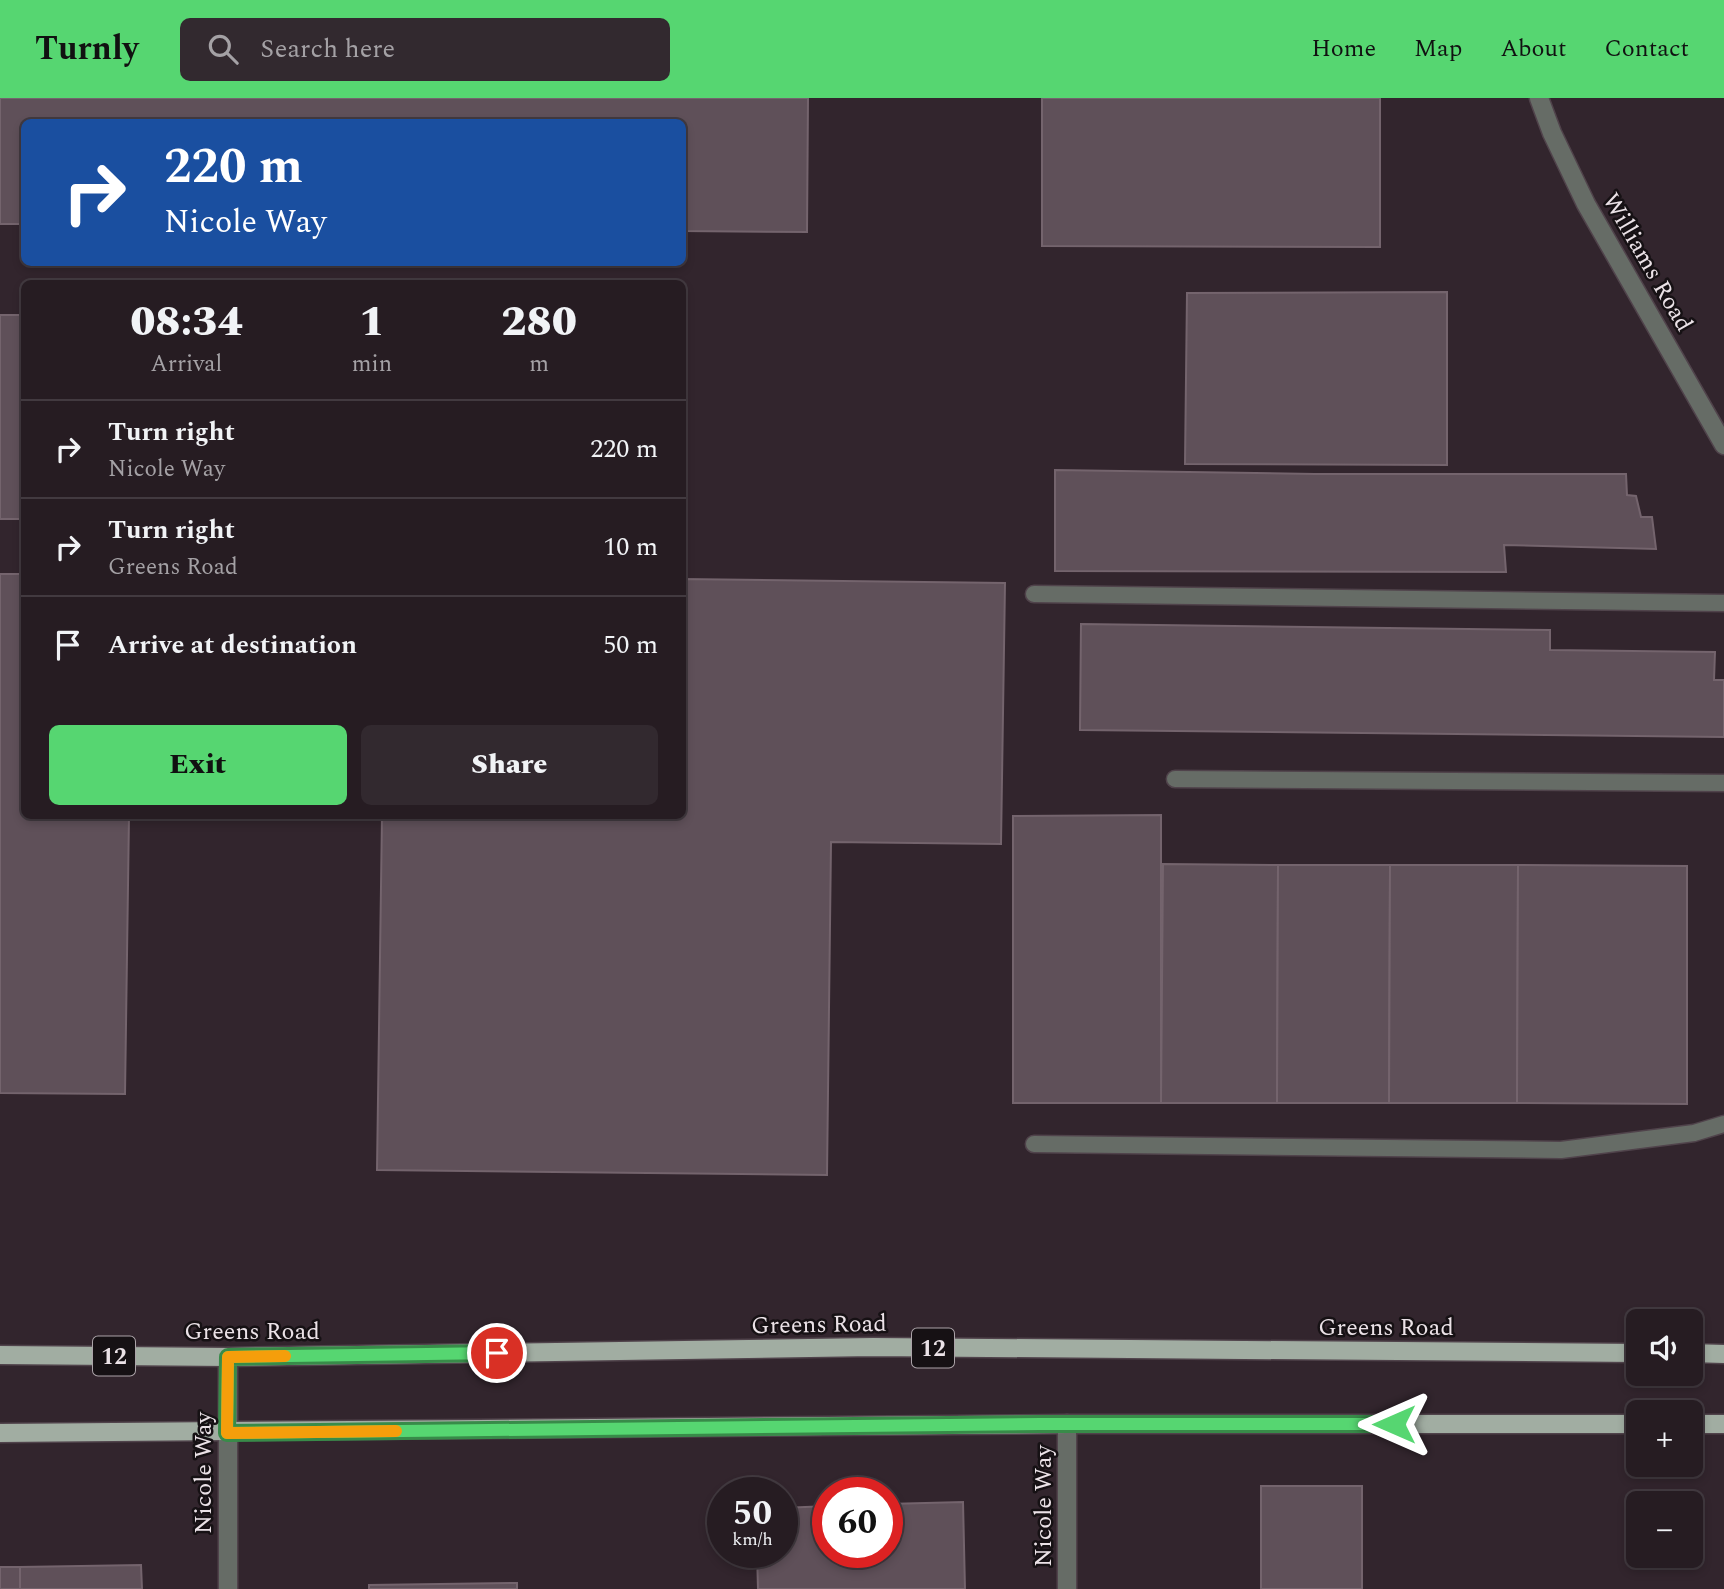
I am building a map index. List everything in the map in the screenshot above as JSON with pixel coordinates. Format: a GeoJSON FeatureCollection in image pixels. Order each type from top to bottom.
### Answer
{"type":"FeatureCollection","features":[{"type":"Feature","properties":{"kind":"main road","name":"Greens Road"},"geometry":{"type":"LineString","coordinates":[[0,1355],[228,1357],[873,1347],[1626,1353]]}},
{"type":"Feature","properties":{"kind":"main road"},"geometry":{"type":"LineString","coordinates":[[1703,1353],[1724,1354]]}},
{"type":"Feature","properties":{"kind":"main road"},"geometry":{"type":"LineString","coordinates":[[0,1433],[1068,1424],[1626,1424]]}},
{"type":"Feature","properties":{"kind":"main road"},"geometry":{"type":"LineString","coordinates":[[1703,1424],[1724,1424]]}},
{"type":"Feature","properties":{"kind":"street","name":"Williams Road"},"geometry":{"type":"LineString","coordinates":[[1539,98],[1552,133],[1586,204],[1724,445]]}},
{"type":"Feature","properties":{"kind":"street","name":"Nicole Way"},"geometry":{"type":"LineString","coordinates":[[228,1357],[228,1589]]}},
{"type":"Feature","properties":{"kind":"street","name":"Nicole Way"},"geometry":{"type":"LineString","coordinates":[[1067,1589],[1068,1424]]}},
{"type":"Feature","properties":{"kind":"lane"},"geometry":{"type":"LineString","coordinates":[[1034,594],[1724,603]]}},
{"type":"Feature","properties":{"kind":"lane"},"geometry":{"type":"LineString","coordinates":[[1175,779],[1724,783]]}},
{"type":"Feature","properties":{"kind":"lane"},"geometry":{"type":"LineString","coordinates":[[1034,1144],[1561,1150],[1668,1137],[1724,1124]]}},
{"type":"Feature","properties":{"kind":"building"},"geometry":{"type":"Polygon","coordinates":[[[0,98],[808,98],[807,232],[686,231],[686,119],[21,119],[21,224],[0,224],[0,98]]]}},
{"type":"Feature","properties":{"kind":"building"},"geometry":{"type":"Polygon","coordinates":[[[1042,98],[1380,98],[1380,247],[1042,246],[1042,98]]]}},
{"type":"Feature","properties":{"kind":"building"},"geometry":{"type":"Polygon","coordinates":[[[1447,292],[1447,465],[1185,464],[1187,293],[1447,292]]]}},
{"type":"Feature","properties":{"kind":"building"},"geometry":{"type":"Polygon","coordinates":[[[0,315],[21,315],[21,519],[0,519],[0,315]]]}},
{"type":"Feature","properties":{"kind":"building"},"geometry":{"type":"Polygon","coordinates":[[[1055,470],[1315,474],[1626,474],[1627,495],[1636,496],[1641,517],[1652,517],[1656,549],[1504,545],[1506,572],[1055,571],[1055,470]]]}},
{"type":"Feature","properties":{"kind":"building"},"geometry":{"type":"Polygon","coordinates":[[[0,574],[21,574],[21,819],[129,819],[125,1094],[0,1093],[0,574]]]}},
{"type":"Feature","properties":{"kind":"building"},"geometry":{"type":"Polygon","coordinates":[[[686,579],[1005,583],[1001,844],[831,842],[827,1175],[377,1170],[382,819],[686,819],[686,579]]]}},
{"type":"Feature","properties":{"kind":"building"},"geometry":{"type":"Polygon","coordinates":[[[1081,624],[1550,630],[1550,650],[1715,652],[1714,680],[1724,680],[1724,737],[1080,730],[1081,624]]]}},
{"type":"Feature","properties":{"kind":"building"},"geometry":{"type":"Polygon","coordinates":[[[1161,815],[1161,1103],[1013,1103],[1013,816],[1161,815]]]}},
{"type":"Feature","properties":{"kind":"building"},"geometry":{"type":"Polygon","coordinates":[[[1163,864],[1278,865],[1277,1103],[1161,1103],[1163,864]]]}},
{"type":"Feature","properties":{"kind":"building"},"geometry":{"type":"Polygon","coordinates":[[[1278,865],[1390,865],[1389,1103],[1277,1103],[1278,865]]]}},
{"type":"Feature","properties":{"kind":"building"},"geometry":{"type":"Polygon","coordinates":[[[1390,865],[1518,865],[1517,1103],[1389,1103],[1390,865]]]}},
{"type":"Feature","properties":{"kind":"building"},"geometry":{"type":"Polygon","coordinates":[[[1518,865],[1687,866],[1687,1104],[1517,1103],[1518,865]]]}},
{"type":"Feature","properties":{"kind":"building"},"geometry":{"type":"Polygon","coordinates":[[[1261,1486],[1362,1486],[1362,1589],[1261,1589],[1261,1486]]]}},
{"type":"Feature","properties":{"kind":"building"},"geometry":{"type":"Polygon","coordinates":[[[963,1502],[965,1589],[758,1589],[757,1568],[798,1568],[798,1507],[812,1507],[812,1568],[903,1568],[903,1504],[963,1502]]]}},
{"type":"Feature","properties":{"kind":"building"},"geometry":{"type":"Polygon","coordinates":[[[141,1565],[142,1589],[20,1589],[20,1567],[141,1565]]]}},
{"type":"Feature","properties":{"kind":"building"},"geometry":{"type":"Polygon","coordinates":[[[0,1567],[20,1567],[20,1589],[0,1589],[0,1567]]]}},
{"type":"Feature","properties":{"kind":"building"},"geometry":{"type":"Polygon","coordinates":[[[517,1583],[517,1589],[369,1589],[369,1585],[517,1583]]]}},
{"type":"Feature","properties":{"kind":"slow traffic"},"geometry":{"type":"LineString","coordinates":[[285,1356],[228,1357],[227,1433],[396,1431]]}},
{"type":"Feature","properties":{"kind":"route"},"geometry":{"type":"LineString","coordinates":[[497,1353],[228,1357],[227,1433],[1040,1424],[1394,1424]]}}]}
